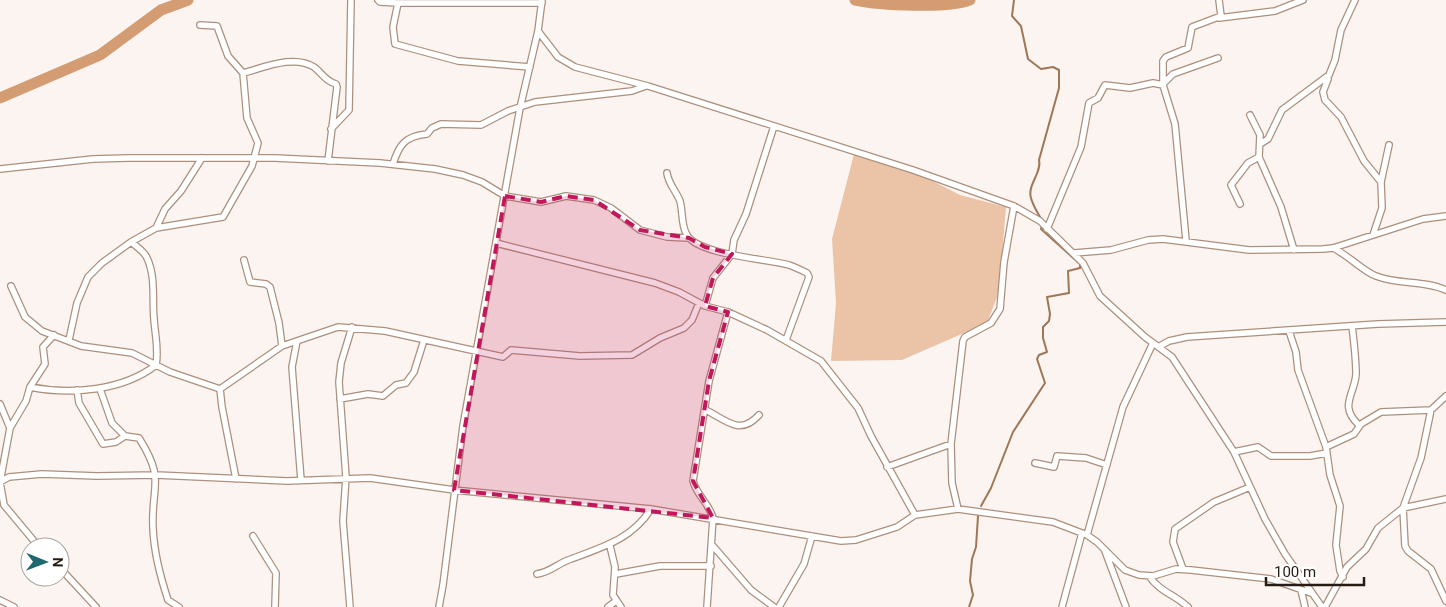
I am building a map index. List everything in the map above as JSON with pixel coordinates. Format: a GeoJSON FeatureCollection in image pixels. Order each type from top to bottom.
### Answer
{"type":"FeatureCollection","features":[{"type":"Feature","properties":{"kind":"street"},"geometry":{"type":"LineString","coordinates":[[331,129],[350,110],[351,0]]}},
{"type":"Feature","properties":{"kind":"street"},"geometry":{"type":"LineString","coordinates":[[378,0],[380,2],[398,3],[542,2],[538,31],[520,108],[476,352],[454,490],[439,607]]}},
{"type":"Feature","properties":{"kind":"street"},"geometry":{"type":"LineString","coordinates":[[1219,0],[1222,14],[1219,18]]}},
{"type":"Feature","properties":{"kind":"street"},"geometry":{"type":"LineString","coordinates":[[1186,240],[1175,124],[1163,85],[1164,59],[1188,48],[1192,27],[1219,18],[1275,11],[1303,0]]}},
{"type":"Feature","properties":{"kind":"street"},"geometry":{"type":"LineString","coordinates":[[1355,0],[1341,30],[1330,75],[1323,92],[1325,100],[1341,117],[1364,160],[1381,182]]}},
{"type":"Feature","properties":{"kind":"street"},"geometry":{"type":"LineString","coordinates":[[398,3],[393,27],[395,44],[458,61],[530,67]]}},
{"type":"Feature","properties":{"kind":"street"},"geometry":{"type":"LineString","coordinates":[[69,340],[77,303],[88,278],[102,263],[131,242],[156,228],[223,217],[255,158],[258,144],[247,118],[243,73],[228,56],[217,26],[200,25]]}},
{"type":"Feature","properties":{"kind":"street"},"geometry":{"type":"LineString","coordinates":[[538,31],[550,48],[566,63],[648,86],[774,126],[1014,206],[1035,217],[1074,252],[1087,269],[1100,296],[1153,343],[1160,346],[1172,357],[1234,452],[1269,526],[1310,593],[1323,607],[1343,577],[1346,567],[1366,549],[1378,528],[1403,508],[1446,499]]}},
{"type":"Feature","properties":{"kind":"street"},"geometry":{"type":"LineString","coordinates":[[1163,85],[1167,78],[1173,74],[1218,58]]}},
{"type":"Feature","properties":{"kind":"street"},"geometry":{"type":"LineString","coordinates":[[243,73],[293,62],[314,68],[337,87],[328,161]]}},
{"type":"Feature","properties":{"kind":"street"},"geometry":{"type":"LineString","coordinates":[[1260,144],[1268,139],[1282,110],[1290,102],[1330,75]]}},
{"type":"Feature","properties":{"kind":"street"},"geometry":{"type":"LineString","coordinates":[[1047,229],[1081,147],[1089,103],[1098,98],[1105,85],[1130,88],[1153,82],[1163,85]]}},
{"type":"Feature","properties":{"kind":"street"},"geometry":{"type":"LineString","coordinates":[[392,164],[398,149],[404,141],[414,135],[430,133],[432,128],[441,124],[481,125],[508,111],[535,102],[632,90],[648,86]]}},
{"type":"Feature","properties":{"kind":"street"},"geometry":{"type":"LineString","coordinates":[[1250,114],[1260,135],[1259,157],[1281,206],[1294,250]]}},
{"type":"Feature","properties":{"kind":"street"},"geometry":{"type":"LineString","coordinates":[[220,389],[282,346],[338,327],[352,327],[424,340],[503,357],[512,350],[580,356],[632,355],[660,338],[684,328],[692,320],[702,304],[713,278],[732,254],[734,240],[746,214],[774,126]]}},
{"type":"Feature","properties":{"kind":"street"},"geometry":{"type":"LineString","coordinates":[[1373,235],[1382,208],[1381,182],[1389,145]]}},
{"type":"Feature","properties":{"kind":"street"},"geometry":{"type":"LineString","coordinates":[[1240,204],[1231,185],[1248,163],[1259,157]]}},
{"type":"Feature","properties":{"kind":"street"},"geometry":{"type":"LineString","coordinates":[[156,228],[165,209],[181,191],[202,158]]}},
{"type":"Feature","properties":{"kind":"street"},"geometry":{"type":"LineString","coordinates":[[0,169],[93,159],[255,158],[392,164],[463,175],[482,182],[505,196],[541,202],[566,196],[594,200],[611,208],[640,230],[668,237],[689,238]]}},
{"type":"Feature","properties":{"kind":"street"},"geometry":{"type":"LineString","coordinates":[[667,173],[668,180],[680,202],[686,233],[689,238],[705,248],[788,265],[807,272],[809,277],[786,340]]}},
{"type":"Feature","properties":{"kind":"street"},"geometry":{"type":"LineString","coordinates":[[958,509],[952,475],[951,444],[964,341],[965,337],[991,323],[1000,309],[1004,262],[1014,206]]}},
{"type":"Feature","properties":{"kind":"street"},"geometry":{"type":"LineString","coordinates":[[1074,252],[1111,250],[1156,239],[1186,240],[1249,250],[1333,248],[1423,219],[1446,216]]}},
{"type":"Feature","properties":{"kind":"street"},"geometry":{"type":"LineString","coordinates":[[131,242],[139,248],[149,264],[154,296],[158,355],[156,365]]}},
{"type":"Feature","properties":{"kind":"street"},"geometry":{"type":"LineString","coordinates":[[496,243],[618,272],[679,292],[702,304],[728,312],[786,340],[821,362],[833,374],[858,408],[887,468],[916,515]]}},
{"type":"Feature","properties":{"kind":"street"},"geometry":{"type":"LineString","coordinates":[[1333,248],[1378,277],[1433,285],[1446,290]]}},
{"type":"Feature","properties":{"kind":"street"},"geometry":{"type":"LineString","coordinates":[[244,260],[250,282],[266,284],[270,287],[280,324],[282,346]]}},
{"type":"Feature","properties":{"kind":"street"},"geometry":{"type":"LineString","coordinates":[[11,286],[25,318],[42,331],[81,346],[132,353],[156,365],[220,389]]}},
{"type":"Feature","properties":{"kind":"street"},"geometry":{"type":"LineString","coordinates":[[707,607],[713,546],[713,518],[710,508],[695,490],[693,481],[697,444],[706,410],[712,365],[728,312]]}},
{"type":"Feature","properties":{"kind":"street"},"geometry":{"type":"LineString","coordinates":[[1160,346],[1169,341],[1187,337],[1446,322]]}},
{"type":"Feature","properties":{"kind":"street"},"geometry":{"type":"LineString","coordinates":[[1352,326],[1356,372],[1348,401],[1352,417],[1359,425]]}},
{"type":"Feature","properties":{"kind":"street"},"geometry":{"type":"LineString","coordinates":[[350,607],[343,521],[346,477],[339,373],[352,327]]}},
{"type":"Feature","properties":{"kind":"street"},"geometry":{"type":"LineString","coordinates":[[1289,331],[1296,352],[1298,370],[1311,402],[1326,450],[1330,475],[1340,506],[1336,545],[1340,571],[1343,577]]}},
{"type":"Feature","properties":{"kind":"street"},"geometry":{"type":"LineString","coordinates":[[30,537],[4,506],[0,482],[10,428],[26,401],[30,387],[45,364],[42,346],[54,335]]}},
{"type":"Feature","properties":{"kind":"street"},"geometry":{"type":"LineString","coordinates":[[340,399],[368,394],[383,396],[396,385],[406,383],[414,372],[424,340]]}},
{"type":"Feature","properties":{"kind":"street"},"geometry":{"type":"LineString","coordinates":[[297,341],[292,367],[301,480]]}},
{"type":"Feature","properties":{"kind":"street"},"geometry":{"type":"LineString","coordinates":[[1062,607],[1107,465],[1123,407],[1153,343]]}},
{"type":"Feature","properties":{"kind":"street"},"geometry":{"type":"LineString","coordinates":[[30,387],[52,392],[100,389],[119,384],[156,365]]}},
{"type":"Feature","properties":{"kind":"street"},"geometry":{"type":"LineString","coordinates":[[100,389],[112,423],[125,436],[138,438],[151,457],[156,475],[153,526],[156,562],[168,600],[179,607]]}},
{"type":"Feature","properties":{"kind":"street"},"geometry":{"type":"LineString","coordinates":[[220,389],[236,479]]}},
{"type":"Feature","properties":{"kind":"street"},"geometry":{"type":"LineString","coordinates":[[77,390],[79,402],[103,444],[116,442],[125,436]]}},
{"type":"Feature","properties":{"kind":"street"},"geometry":{"type":"LineString","coordinates":[[1234,452],[1258,447],[1271,456],[1310,456],[1326,450],[1354,434],[1359,425],[1381,412],[1431,410],[1445,399]]}},
{"type":"Feature","properties":{"kind":"street"},"geometry":{"type":"LineString","coordinates":[[0,404],[10,428]]}},
{"type":"Feature","properties":{"kind":"street"},"geometry":{"type":"LineString","coordinates":[[706,410],[733,424],[744,426],[750,426],[759,415]]}},
{"type":"Feature","properties":{"kind":"street"},"geometry":{"type":"LineString","coordinates":[[1431,410],[1421,458],[1403,508],[1405,546],[1408,552],[1440,578],[1446,601]]}},
{"type":"Feature","properties":{"kind":"street"},"geometry":{"type":"LineString","coordinates":[[887,468],[951,444]]}},
{"type":"Feature","properties":{"kind":"street"},"geometry":{"type":"LineString","coordinates":[[1035,463],[1054,467],[1057,456],[1086,458],[1107,465]]}},
{"type":"Feature","properties":{"kind":"street"},"geometry":{"type":"LineString","coordinates":[[0,482],[9,477],[26,474],[156,475],[301,480],[346,477],[404,482],[454,490],[651,509],[841,541],[856,540],[898,527],[916,515],[958,509],[1042,519],[1084,534],[1132,574],[1149,576],[1183,569],[1271,579],[1310,593]]}},
{"type":"Feature","properties":{"kind":"street"},"geometry":{"type":"LineString","coordinates":[[1183,569],[1173,542],[1175,529],[1214,502],[1250,487]]}},
{"type":"Feature","properties":{"kind":"street"},"geometry":{"type":"LineString","coordinates":[[537,574],[551,572],[571,559],[610,546],[641,524],[651,509]]}},
{"type":"Feature","properties":{"kind":"street"},"geometry":{"type":"LineString","coordinates":[[253,536],[276,573],[276,607]]}},
{"type":"Feature","properties":{"kind":"street"},"geometry":{"type":"LineString","coordinates":[[779,607],[804,564],[812,536]]}},
{"type":"Feature","properties":{"kind":"street"},"geometry":{"type":"LineString","coordinates":[[610,546],[616,574],[613,589],[616,601],[621,607]]}},
{"type":"Feature","properties":{"kind":"street"},"geometry":{"type":"LineString","coordinates":[[713,546],[750,590],[774,607]]}},
{"type":"Feature","properties":{"kind":"street"},"geometry":{"type":"LineString","coordinates":[[1104,549],[1126,607]]}},
{"type":"Feature","properties":{"kind":"street"},"geometry":{"type":"LineString","coordinates":[[616,574],[660,566],[711,566]]}},
{"type":"Feature","properties":{"kind":"street"},"geometry":{"type":"LineString","coordinates":[[1149,576],[1157,587],[1180,599],[1188,607]]}},
{"type":"Feature","properties":{"kind":"street"},"geometry":{"type":"LineString","coordinates":[[70,579],[96,607]]}},
{"type":"Feature","properties":{"kind":"street"},"geometry":{"type":"LineString","coordinates":[[1301,590],[1305,607]]}},
{"type":"Feature","properties":{"kind":"street"},"geometry":{"type":"LineString","coordinates":[[0,600],[14,607]]}},
{"type":"Feature","properties":{"kind":"street"},"geometry":{"type":"LineString","coordinates":[[608,607],[616,601]]}},
{"type":"Feature","properties":{"kind":"highlighted area"},"geometry":{"type":"Polygon","coordinates":[[[505,196],[541,202],[566,196],[594,200],[640,230],[689,238],[705,247],[732,254],[713,278],[705,306],[728,312],[709,381],[693,481],[713,518],[454,490],[505,196]]]}},
{"type":"Feature","properties":{"kind":"shaded area"},"geometry":{"type":"Polygon","coordinates":[[[854,154],[923,176],[960,195],[1006,207],[999,292],[987,323],[902,360],[831,361],[836,303],[832,239],[854,154]]]}},
{"type":"Feature","properties":{"kind":"waterway"},"geometry":{"type":"LineString","coordinates":[[0,98],[100,55],[161,10],[188,0]]}},
{"type":"Feature","properties":{"kind":"waterway"},"geometry":{"type":"LineString","coordinates":[[855,0],[896,5],[947,4],[970,0]]}},
{"type":"Feature","properties":{"kind":"waterway"},"geometry":{"type":"LineString","coordinates":[[1014,0],[1012,16],[1021,26],[1028,59],[1041,69],[1053,67],[1059,70],[1059,88],[1039,160],[1038,170],[1030,193],[1033,204],[1041,219]]}},
{"type":"Feature","properties":{"kind":"waterway"},"geometry":{"type":"LineString","coordinates":[[981,506],[991,488],[1013,432],[1045,383],[1037,359],[1039,355],[1047,352],[1043,338],[1043,327],[1049,321],[1050,314],[1047,297],[1069,293],[1068,271],[1080,268],[1080,264],[1041,229],[1042,225]]}},
{"type":"Feature","properties":{"kind":"waterway"},"geometry":{"type":"LineString","coordinates":[[969,607],[973,595],[970,581],[972,559],[976,547],[978,516]]}}]}
